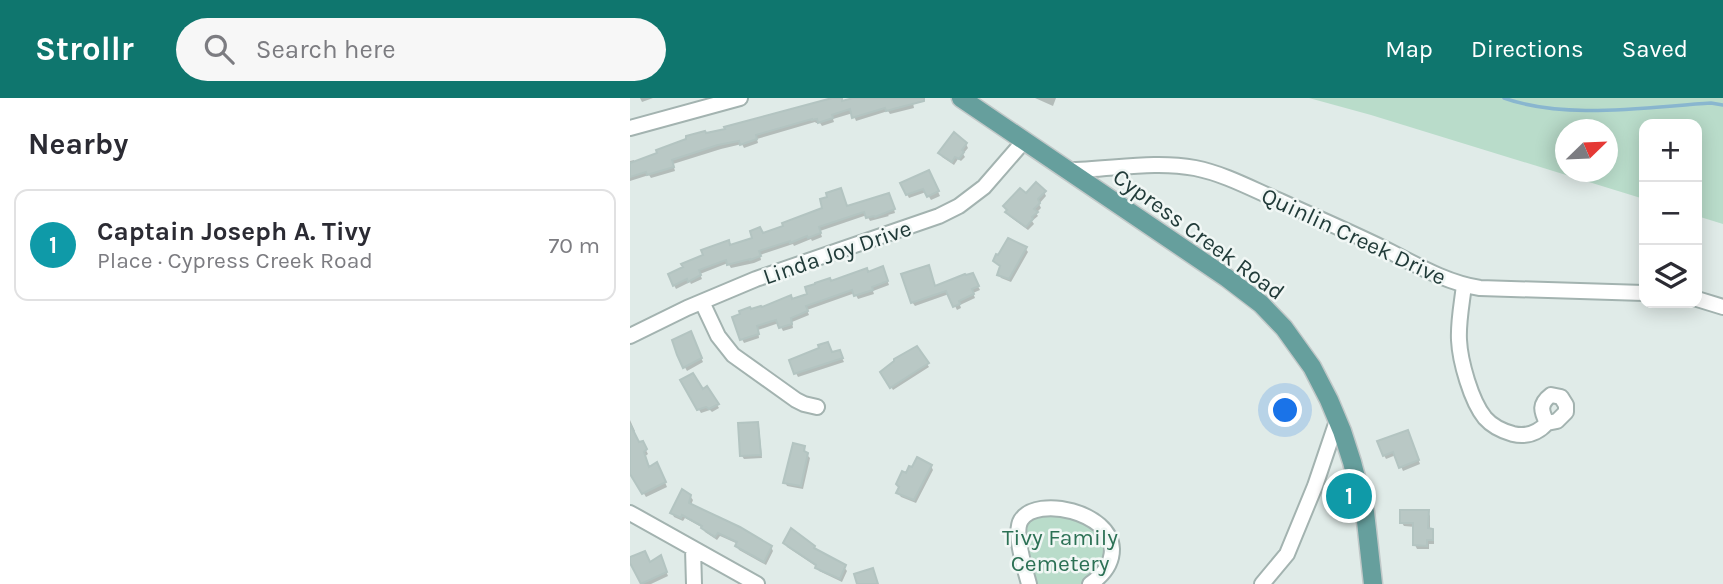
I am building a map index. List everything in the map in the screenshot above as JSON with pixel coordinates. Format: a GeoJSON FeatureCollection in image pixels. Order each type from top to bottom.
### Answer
{"type":"FeatureCollection","features":[{"type":"Feature","properties":{"kind":"main road","name":"Cypress Creek Road"},"geometry":{"type":"LineString","coordinates":[[961,98],[1227,278],[1261,304],[1284,328],[1312,366],[1329,400],[1352,463],[1365,512],[1373,584]]}},
{"type":"Feature","properties":{"kind":"street"},"geometry":{"type":"LineString","coordinates":[[630,128],[740,98]]}},
{"type":"Feature","properties":{"kind":"street","name":"Linda Joy Drive"},"geometry":{"type":"LineString","coordinates":[[630,336],[756,279],[939,216],[959,206],[984,187],[1024,141]]}},
{"type":"Feature","properties":{"kind":"street","name":"Quinlin Creek Drive"},"geometry":{"type":"LineString","coordinates":[[1067,170],[1168,165],[1196,168],[1224,176],[1442,278],[1464,285],[1480,288],[1639,293]]}},
{"type":"Feature","properties":{"kind":"street"},"geometry":{"type":"LineString","coordinates":[[1464,285],[1459,338],[1462,363],[1476,404],[1486,419],[1500,430],[1517,435],[1532,433],[1547,423]]}},
{"type":"Feature","properties":{"kind":"street"},"geometry":{"type":"LineString","coordinates":[[1702,301],[1723,307]]}},
{"type":"Feature","properties":{"kind":"street"},"geometry":{"type":"LineString","coordinates":[[702,302],[718,337],[733,355],[796,400],[817,407]]}},
{"type":"Feature","properties":{"kind":"street"},"geometry":{"type":"LineString","coordinates":[[1262,584],[1287,554],[1337,422]]}},
{"type":"Feature","properties":{"kind":"street"},"geometry":{"type":"LineString","coordinates":[[1029,584],[1018,528],[1021,519],[1028,513],[1051,509],[1082,514],[1096,521],[1110,537],[1112,556],[1108,568],[1090,584]]}},
{"type":"Feature","properties":{"kind":"street"},"geometry":{"type":"LineString","coordinates":[[630,513],[757,584]]}},
{"type":"Feature","properties":{"kind":"street"},"geometry":{"type":"LineString","coordinates":[[693,550],[694,584]]}},
{"type":"Feature","properties":{"kind":"green space"},"geometry":{"type":"Polygon","coordinates":[[[1309,98],[1723,98],[1723,224],[1702,218],[1702,119],[1639,119],[1639,197],[1589,182],[1618,182],[1618,119],[1555,119],[1555,172],[1309,98]]]}},
{"type":"Feature","properties":{"kind":"green space","name":"Tivy Family Cemetery"},"geometry":{"type":"Polygon","coordinates":[[[1040,514],[1079,521],[1099,535],[1104,544],[1104,556],[1097,570],[1086,582],[1032,584],[1024,528],[1029,520],[1040,514]]]}},
{"type":"Feature","properties":{"kind":"building"},"geometry":{"type":"Polygon","coordinates":[[[832,98],[842,98],[842,101],[853,98],[924,98],[924,101],[886,111],[885,108],[852,118],[850,109],[818,123],[817,119],[812,119],[756,135],[757,139],[740,145],[739,141],[718,145],[672,160],[674,167],[630,177],[630,163],[657,153],[656,150],[686,139],[686,136],[725,129],[724,127],[832,98]]]}},
{"type":"Feature","properties":{"kind":"building"},"geometry":{"type":"Polygon","coordinates":[[[954,132],[967,143],[959,159],[955,157],[952,162],[938,153],[954,132]]]}},
{"type":"Feature","properties":{"kind":"building"},"geometry":{"type":"Polygon","coordinates":[[[929,170],[939,191],[927,197],[923,189],[906,195],[900,183],[929,170]]]}},
{"type":"Feature","properties":{"kind":"building"},"geometry":{"type":"Polygon","coordinates":[[[1036,182],[1046,191],[1038,199],[1040,203],[1034,209],[1038,212],[1026,227],[1005,212],[1007,210],[1003,206],[1020,188],[1026,193],[1036,182]]]}},
{"type":"Feature","properties":{"kind":"building"},"geometry":{"type":"Polygon","coordinates":[[[841,188],[847,206],[889,193],[895,209],[866,218],[864,212],[819,227],[821,233],[759,251],[761,256],[750,260],[727,265],[726,260],[699,270],[701,275],[688,282],[687,279],[673,286],[668,274],[683,267],[681,264],[703,255],[701,250],[729,240],[730,245],[752,238],[750,231],[760,227],[763,233],[783,226],[782,223],[822,208],[820,199],[827,197],[826,193],[841,188]]]}},
{"type":"Feature","properties":{"kind":"building"},"geometry":{"type":"Polygon","coordinates":[[[1008,238],[1027,247],[1009,279],[997,275],[1000,266],[993,261],[1008,238]]]}},
{"type":"Feature","properties":{"kind":"building"},"geometry":{"type":"Polygon","coordinates":[[[929,265],[935,286],[973,273],[979,286],[972,289],[974,294],[953,307],[946,291],[911,303],[901,274],[929,265]]]}},
{"type":"Feature","properties":{"kind":"building"},"geometry":{"type":"Polygon","coordinates":[[[883,266],[888,281],[872,287],[873,290],[854,296],[852,290],[806,306],[808,311],[791,318],[792,324],[779,328],[776,320],[757,326],[759,334],[740,340],[732,317],[740,314],[739,311],[762,307],[791,295],[792,299],[807,294],[805,287],[830,278],[831,281],[867,268],[868,272],[883,266]]]}},
{"type":"Feature","properties":{"kind":"building"},"geometry":{"type":"Polygon","coordinates":[[[691,331],[702,358],[683,368],[672,340],[691,331]]]}},
{"type":"Feature","properties":{"kind":"building"},"geometry":{"type":"Polygon","coordinates":[[[828,342],[832,352],[840,350],[843,358],[794,374],[789,360],[828,342]]]}},
{"type":"Feature","properties":{"kind":"building"},"geometry":{"type":"Polygon","coordinates":[[[917,346],[929,363],[890,388],[880,372],[894,359],[917,346]]]}},
{"type":"Feature","properties":{"kind":"building"},"geometry":{"type":"Polygon","coordinates":[[[693,373],[703,389],[707,386],[719,404],[709,409],[706,407],[697,410],[680,380],[693,373]]]}},
{"type":"Feature","properties":{"kind":"building"},"geometry":{"type":"Polygon","coordinates":[[[758,422],[761,455],[740,456],[738,423],[758,422]]]}},
{"type":"Feature","properties":{"kind":"building"},"geometry":{"type":"Polygon","coordinates":[[[630,424],[639,442],[643,441],[647,449],[644,452],[649,467],[657,462],[666,482],[642,494],[630,474],[630,424]]]}},
{"type":"Feature","properties":{"kind":"building"},"geometry":{"type":"Polygon","coordinates":[[[1408,430],[1419,460],[1399,468],[1393,452],[1383,456],[1377,441],[1408,430]]]}},
{"type":"Feature","properties":{"kind":"building"},"geometry":{"type":"Polygon","coordinates":[[[793,443],[805,446],[804,451],[808,453],[801,486],[783,483],[793,443]]]}},
{"type":"Feature","properties":{"kind":"building"},"geometry":{"type":"Polygon","coordinates":[[[917,457],[932,465],[914,500],[896,493],[899,487],[896,484],[902,471],[906,473],[917,457]]]}},
{"type":"Feature","properties":{"kind":"building"},"geometry":{"type":"Polygon","coordinates":[[[682,489],[691,495],[689,503],[740,527],[772,546],[764,562],[735,546],[737,542],[718,533],[715,537],[682,515],[681,518],[670,513],[682,489]]]}},
{"type":"Feature","properties":{"kind":"building"},"geometry":{"type":"Polygon","coordinates":[[[1400,510],[1429,510],[1428,528],[1433,529],[1433,540],[1427,540],[1427,546],[1413,545],[1413,523],[1400,523],[1400,510]]]}},
{"type":"Feature","properties":{"kind":"building"},"geometry":{"type":"Polygon","coordinates":[[[791,528],[815,546],[814,548],[846,565],[840,579],[815,568],[816,565],[783,543],[791,528]]]}},
{"type":"Feature","properties":{"kind":"building"},"geometry":{"type":"Polygon","coordinates":[[[645,551],[650,562],[661,555],[667,572],[641,584],[630,563],[630,557],[645,551]]]}},
{"type":"Feature","properties":{"kind":"building"},"geometry":{"type":"Polygon","coordinates":[[[873,568],[878,584],[857,584],[854,574],[873,568]]]}},
{"type":"Feature","properties":{"kind":"waterway"},"geometry":{"type":"LineString","coordinates":[[1504,98],[1528,105],[1579,110],[1711,103],[1723,105]]}},
{"type":"Feature","properties":{"kind":"place","name":"Captain Joseph A. Tivy"},"geometry":{"type":"Point","coordinates":[1349,496]}}]}
